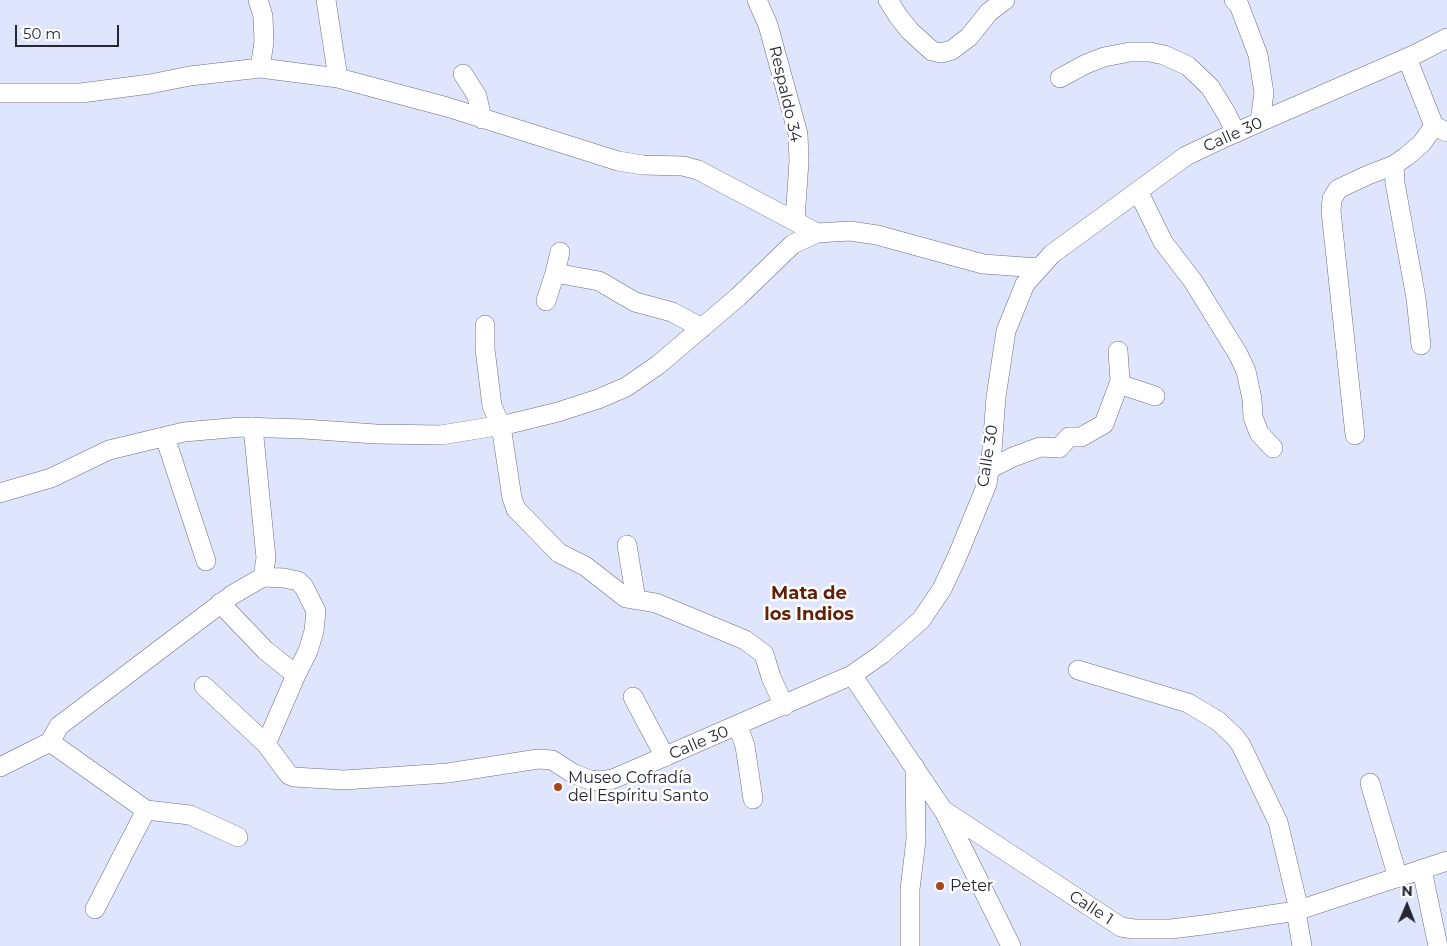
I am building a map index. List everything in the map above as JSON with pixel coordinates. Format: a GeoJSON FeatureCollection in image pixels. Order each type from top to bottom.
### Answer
{"type":"FeatureCollection","features":[{"type":"Feature","properties":{"kind":"street"},"geometry":{"type":"LineString","coordinates":[[258,0],[263,16],[264,42],[260,68]]}},
{"type":"Feature","properties":{"kind":"street"},"geometry":{"type":"LineString","coordinates":[[326,0],[338,78]]}},
{"type":"Feature","properties":{"kind":"street","name":"Respaldo 34"},"geometry":{"type":"LineString","coordinates":[[757,0],[768,25],[798,134],[799,161],[795,220]]}},
{"type":"Feature","properties":{"kind":"street"},"geometry":{"type":"LineString","coordinates":[[888,0],[910,31],[932,51],[940,52],[952,50],[969,37],[989,12],[1005,0]]}},
{"type":"Feature","properties":{"kind":"street"},"geometry":{"type":"LineString","coordinates":[[1234,0],[1239,5],[1258,55],[1264,93],[1260,122]]}},
{"type":"Feature","properties":{"kind":"street","name":"Calle 30"},"geometry":{"type":"LineString","coordinates":[[204,686],[266,744],[289,775],[294,777],[344,780],[448,772],[538,759],[552,760],[574,774],[590,780],[600,781],[613,779],[852,675],[882,654],[921,620],[942,589],[987,484],[996,397],[1006,331],[1025,284],[1052,254],[1186,156],[1407,58],[1447,38]]}},
{"type":"Feature","properties":{"kind":"street"},"geometry":{"type":"LineString","coordinates":[[1060,78],[1104,57],[1130,52],[1150,52],[1164,55],[1188,66],[1210,88],[1236,133]]}},
{"type":"Feature","properties":{"kind":"street"},"geometry":{"type":"LineString","coordinates":[[1354,435],[1332,219],[1332,199],[1338,189],[1368,174],[1394,165],[1440,129],[1407,58]]}},
{"type":"Feature","properties":{"kind":"street"},"geometry":{"type":"LineString","coordinates":[[0,93],[81,93],[150,84],[190,76],[260,68],[338,78],[482,118],[618,161],[643,165],[682,166],[698,170],[818,233]]}},
{"type":"Feature","properties":{"kind":"street"},"geometry":{"type":"LineString","coordinates":[[463,74],[477,96],[482,118]]}},
{"type":"Feature","properties":{"kind":"street"},"geometry":{"type":"LineString","coordinates":[[1394,165],[1394,183],[1416,298],[1421,345]]}},
{"type":"Feature","properties":{"kind":"street"},"geometry":{"type":"LineString","coordinates":[[1138,191],[1163,242],[1193,281],[1238,354],[1246,371],[1252,399],[1253,417],[1259,433],[1273,448]]}},
{"type":"Feature","properties":{"kind":"street"},"geometry":{"type":"LineString","coordinates":[[0,493],[51,478],[108,450],[184,432],[253,427],[441,436],[501,426],[558,412],[598,399],[626,387],[658,365],[702,328],[793,244],[818,233],[850,231],[877,235],[983,264],[1039,268]]}},
{"type":"Feature","properties":{"kind":"street"},"geometry":{"type":"LineString","coordinates":[[546,301],[560,252]]}},
{"type":"Feature","properties":{"kind":"street"},"geometry":{"type":"LineString","coordinates":[[555,274],[599,281],[635,302],[672,312],[702,328]]}},
{"type":"Feature","properties":{"kind":"street"},"geometry":{"type":"LineString","coordinates":[[485,325],[485,349],[492,406],[501,426],[512,498],[516,509],[559,553],[585,566],[626,598],[656,602],[745,640],[764,654],[784,706]]}},
{"type":"Feature","properties":{"kind":"street"},"geometry":{"type":"LineString","coordinates":[[989,469],[1013,457],[1040,447],[1059,448],[1069,437],[1081,437],[1104,424],[1119,384],[1118,351]]}},
{"type":"Feature","properties":{"kind":"street"},"geometry":{"type":"LineString","coordinates":[[1119,384],[1155,396]]}},
{"type":"Feature","properties":{"kind":"street"},"geometry":{"type":"LineString","coordinates":[[253,427],[266,558],[263,577]]}},
{"type":"Feature","properties":{"kind":"street"},"geometry":{"type":"LineString","coordinates":[[165,437],[206,562]]}},
{"type":"Feature","properties":{"kind":"street"},"geometry":{"type":"LineString","coordinates":[[627,545],[636,600]]}},
{"type":"Feature","properties":{"kind":"street"},"geometry":{"type":"LineString","coordinates":[[0,767],[50,742],[59,726],[220,603],[263,577],[298,581],[304,588],[316,611],[314,631],[308,651],[266,744]]}},
{"type":"Feature","properties":{"kind":"street"},"geometry":{"type":"LineString","coordinates":[[220,603],[265,650],[296,675]]}},
{"type":"Feature","properties":{"kind":"street"},"geometry":{"type":"LineString","coordinates":[[1078,670],[1188,703],[1218,721],[1235,736],[1278,822],[1298,910],[1302,946]]}},
{"type":"Feature","properties":{"kind":"street","name":"Calle 1"},"geometry":{"type":"LineString","coordinates":[[852,675],[943,810],[1120,927],[1134,930],[1170,929],[1298,910],[1447,861]]}},
{"type":"Feature","properties":{"kind":"street"},"geometry":{"type":"LineString","coordinates":[[633,697],[664,757]]}},
{"type":"Feature","properties":{"kind":"street"},"geometry":{"type":"LineString","coordinates":[[738,726],[745,746],[753,799]]}},
{"type":"Feature","properties":{"kind":"street"},"geometry":{"type":"LineString","coordinates":[[50,742],[146,810],[190,815],[238,837]]}},
{"type":"Feature","properties":{"kind":"street"},"geometry":{"type":"LineString","coordinates":[[910,946],[910,889],[916,840],[915,767]]}},
{"type":"Feature","properties":{"kind":"street"},"geometry":{"type":"LineString","coordinates":[[1370,783],[1398,878]]}},
{"type":"Feature","properties":{"kind":"street"},"geometry":{"type":"LineString","coordinates":[[95,910],[146,810]]}},
{"type":"Feature","properties":{"kind":"street"},"geometry":{"type":"LineString","coordinates":[[943,810],[1011,946]]}},
{"type":"Feature","properties":{"kind":"street"},"geometry":{"type":"LineString","coordinates":[[1422,870],[1438,946]]}},
{"type":"Feature","properties":{"kind":"place","name":"Museo Cofradía del Espíritu Santo"},"geometry":{"type":"Point","coordinates":[558,787]}},
{"type":"Feature","properties":{"kind":"place","name":"Peter"},"geometry":{"type":"Point","coordinates":[940,886]}},
{"type":"Feature","properties":{"kind":"district","name":"Mata de los Indios"},"geometry":{"type":"Point","coordinates":[809,604]}}]}
